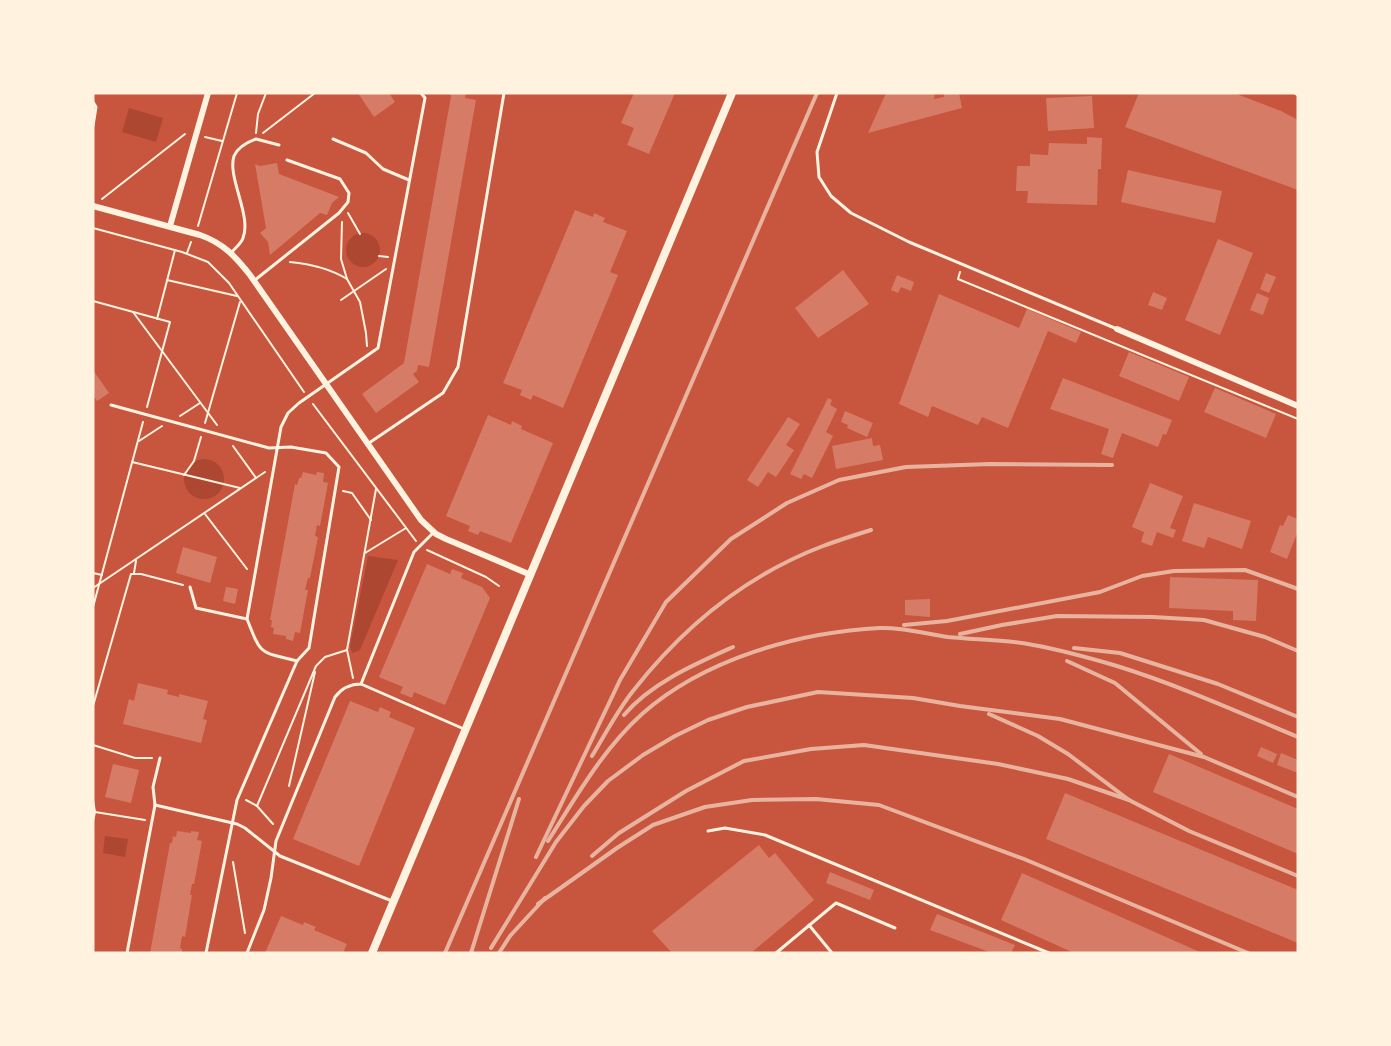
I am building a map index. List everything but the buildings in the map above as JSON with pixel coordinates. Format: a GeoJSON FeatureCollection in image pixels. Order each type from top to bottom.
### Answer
{"type":"FeatureCollection","features":[{"type":"Feature","properties":{"kind":"street"},"geometry":{"type":"LineString","coordinates":[[170,226],[208,93]]}},
{"type":"Feature","properties":{"kind":"street"},"geometry":{"type":"LineString","coordinates":[[372,953],[732,93]]}},
{"type":"Feature","properties":{"kind":"street"},"geometry":{"type":"LineString","coordinates":[[94,206],[213,239],[231,253],[254,281],[422,520],[434,532],[446,539],[531,574]]}},
{"type":"Feature","properties":{"kind":"street"},"geometry":{"type":"LineString","coordinates":[[1117,329],[1298,406]]}},
{"type":"Feature","properties":{"kind":"lane"},"geometry":{"type":"LineString","coordinates":[[297,661],[264,653],[257,645],[247,620],[281,427],[288,413],[378,348],[424,98],[421,93]]}},
{"type":"Feature","properties":{"kind":"lane"},"geometry":{"type":"LineString","coordinates":[[368,444],[443,393],[458,366],[504,93]]}},
{"type":"Feature","properties":{"kind":"lane"},"geometry":{"type":"LineString","coordinates":[[837,93],[817,152],[819,177],[831,196],[851,213],[909,242],[1117,329]]}},
{"type":"Feature","properties":{"kind":"lane"},"geometry":{"type":"LineString","coordinates":[[93,102],[96,107],[93,126]]}},
{"type":"Feature","properties":{"kind":"lane"},"geometry":{"type":"LineString","coordinates":[[231,253],[242,241],[244,228],[234,168],[235,155],[238,149],[256,139],[279,145]]}},
{"type":"Feature","properties":{"kind":"lane"},"geometry":{"type":"LineString","coordinates":[[333,139],[366,153],[382,169],[409,180]]}},
{"type":"Feature","properties":{"kind":"lane"},"geometry":{"type":"LineString","coordinates":[[254,281],[348,202],[349,193],[340,179],[287,160]]}},
{"type":"Feature","properties":{"kind":"lane"},"geometry":{"type":"LineString","coordinates":[[111,405],[268,448],[291,447],[326,453],[339,467],[309,648],[297,661],[239,796],[206,953]]}},
{"type":"Feature","properties":{"kind":"lane"},"geometry":{"type":"LineString","coordinates":[[361,684],[414,552],[434,532]]}},
{"type":"Feature","properties":{"kind":"lane"},"geometry":{"type":"LineString","coordinates":[[190,587],[196,608],[247,620]]}},
{"type":"Feature","properties":{"kind":"lane"},"geometry":{"type":"LineString","coordinates":[[247,952],[264,910],[280,831],[335,697],[343,689],[354,684],[361,684],[466,729]]}},
{"type":"Feature","properties":{"kind":"lane"},"geometry":{"type":"LineString","coordinates":[[127,953],[155,805],[153,787],[160,758]]}},
{"type":"Feature","properties":{"kind":"lane"},"geometry":{"type":"LineString","coordinates":[[155,805],[245,828],[280,856],[394,901]]}},
{"type":"Feature","properties":{"kind":"lane"},"geometry":{"type":"LineString","coordinates":[[708,831],[725,828],[765,835],[1049,953]]}},
{"type":"Feature","properties":{"kind":"lane"},"geometry":{"type":"LineString","coordinates":[[776,953],[836,903],[895,928]]}},
{"type":"Feature","properties":{"kind":"lane"},"geometry":{"type":"LineString","coordinates":[[809,926],[832,953]]}},
{"type":"Feature","properties":{"kind":"path"},"geometry":{"type":"LineString","coordinates":[[187,253],[201,220],[206,195],[237,93]]}},
{"type":"Feature","properties":{"kind":"path"},"geometry":{"type":"LineString","coordinates":[[256,139],[258,114],[266,93]]}},
{"type":"Feature","properties":{"kind":"path"},"geometry":{"type":"LineString","coordinates":[[256,139],[315,93]]}},
{"type":"Feature","properties":{"kind":"path"},"geometry":{"type":"LineString","coordinates":[[94,206],[188,132],[222,141]]}},
{"type":"Feature","properties":{"kind":"path"},"geometry":{"type":"LineString","coordinates":[[343,208],[360,234]]}},
{"type":"Feature","properties":{"kind":"path"},"geometry":{"type":"LineString","coordinates":[[343,208],[341,260],[347,279],[360,302],[368,344],[364,357]]}},
{"type":"Feature","properties":{"kind":"path"},"geometry":{"type":"LineString","coordinates":[[157,319],[175,250]]}},
{"type":"Feature","properties":{"kind":"path"},"geometry":{"type":"LineString","coordinates":[[277,263],[291,262],[317,266],[332,270],[347,279]]}},
{"type":"Feature","properties":{"kind":"path"},"geometry":{"type":"LineString","coordinates":[[341,300],[393,264]]}},
{"type":"Feature","properties":{"kind":"path"},"geometry":{"type":"LineString","coordinates":[[958,279],[1298,419]]}},
{"type":"Feature","properties":{"kind":"path"},"geometry":{"type":"LineString","coordinates":[[167,280],[237,296]]}},
{"type":"Feature","properties":{"kind":"path"},"geometry":{"type":"LineString","coordinates":[[93,301],[170,322],[93,607]]}},
{"type":"Feature","properties":{"kind":"path"},"geometry":{"type":"LineString","coordinates":[[184,475],[194,461],[241,301]]}},
{"type":"Feature","properties":{"kind":"path"},"geometry":{"type":"LineString","coordinates":[[133,312],[256,478]]}},
{"type":"Feature","properties":{"kind":"path"},"geometry":{"type":"LineString","coordinates":[[132,462],[241,488]]}},
{"type":"Feature","properties":{"kind":"path"},"geometry":{"type":"LineString","coordinates":[[93,588],[268,470],[273,471]]}},
{"type":"Feature","properties":{"kind":"path"},"geometry":{"type":"LineString","coordinates":[[354,684],[347,650],[376,489]]}},
{"type":"Feature","properties":{"kind":"path"},"geometry":{"type":"LineString","coordinates":[[335,490],[352,493],[371,520]]}},
{"type":"Feature","properties":{"kind":"path"},"geometry":{"type":"LineString","coordinates":[[205,513],[254,579]]}},
{"type":"Feature","properties":{"kind":"path"},"geometry":{"type":"LineString","coordinates":[[365,553],[406,528]]}},
{"type":"Feature","properties":{"kind":"path"},"geometry":{"type":"LineString","coordinates":[[93,706],[129,577],[134,573],[135,561]]}},
{"type":"Feature","properties":{"kind":"path"},"geometry":{"type":"LineString","coordinates":[[93,573],[102,575]]}},
{"type":"Feature","properties":{"kind":"path"},"geometry":{"type":"LineString","coordinates":[[134,573],[190,587]]}},
{"type":"Feature","properties":{"kind":"path"},"geometry":{"type":"LineString","coordinates":[[257,806],[316,666],[325,657],[347,650]]}},
{"type":"Feature","properties":{"kind":"path"},"geometry":{"type":"LineString","coordinates":[[294,797],[287,793],[316,666]]}},
{"type":"Feature","properties":{"kind":"path"},"geometry":{"type":"LineString","coordinates":[[93,745],[135,758],[160,758]]}},
{"type":"Feature","properties":{"kind":"path"},"geometry":{"type":"LineString","coordinates":[[239,796],[257,806],[280,831]]}},
{"type":"Feature","properties":{"kind":"path"},"geometry":{"type":"LineString","coordinates":[[93,800],[95,812],[93,821]]}},
{"type":"Feature","properties":{"kind":"path"},"geometry":{"type":"LineString","coordinates":[[95,812],[152,821]]}},
{"type":"Feature","properties":{"kind":"path"},"geometry":{"type":"LineString","coordinates":[[227,850],[235,865],[247,952]]}},
{"type":"Feature","properties":{"kind":"shaded area"},"geometry":{"type":"Polygon","coordinates":[[[129,108],[163,118],[156,142],[122,132],[129,108]]]}},
{"type":"Feature","properties":{"kind":"shaded area"},"geometry":{"type":"Polygon","coordinates":[[[363,233],[375,238],[380,250],[375,262],[363,267],[351,262],[346,250],[351,238],[363,233]]]}},
{"type":"Feature","properties":{"kind":"shaded area"},"geometry":{"type":"Polygon","coordinates":[[[204,459],[212,460],[218,465],[223,471],[223,487],[218,493],[212,498],[204,499],[196,498],[190,493],[185,487],[184,479],[185,471],[190,465],[196,460],[204,459]]]}},
{"type":"Feature","properties":{"kind":"shaded area"},"geometry":{"type":"Polygon","coordinates":[[[368,556],[398,560],[360,650],[352,653],[350,646],[368,556]]]}},
{"type":"Feature","properties":{"kind":"shaded area"},"geometry":{"type":"Polygon","coordinates":[[[105,836],[128,839],[125,857],[103,853],[105,836]]]}},
{"type":"Feature","properties":{"kind":"railway"},"geometry":{"type":"LineString","coordinates":[[445,953],[817,93]]}},
{"type":"Feature","properties":{"kind":"railway"},"geometry":{"type":"LineString","coordinates":[[536,857],[620,680],[666,602],[731,539],[787,503],[839,480],[906,467],[990,464],[1112,465]]}},
{"type":"Feature","properties":{"kind":"railway"},"geometry":{"type":"LineString","coordinates":[[592,756],[622,707],[652,668],[673,645],[718,605],[768,572],[795,558],[871,530]]}},
{"type":"Feature","properties":{"kind":"railway"},"geometry":{"type":"LineString","coordinates":[[904,625],[947,621],[1100,592],[1142,576],[1174,571],[1245,570],[1298,589]]}},
{"type":"Feature","properties":{"kind":"railway"},"geometry":{"type":"LineString","coordinates":[[960,634],[1057,616],[1153,617],[1204,620],[1265,637],[1298,651]]}},
{"type":"Feature","properties":{"kind":"railway"},"geometry":{"type":"LineString","coordinates":[[548,841],[591,774],[615,742],[642,714],[694,678],[723,664],[785,642],[817,635],[880,628],[897,629],[948,637],[1022,643],[1065,652],[1117,666],[1163,682],[1298,737]]}},
{"type":"Feature","properties":{"kind":"railway"},"geometry":{"type":"LineString","coordinates":[[624,715],[660,684],[733,647]]}},
{"type":"Feature","properties":{"kind":"railway"},"geometry":{"type":"LineString","coordinates":[[1074,648],[1120,653],[1218,684],[1298,717]]}},
{"type":"Feature","properties":{"kind":"railway"},"geometry":{"type":"LineString","coordinates":[[1067,661],[1115,683],[1201,754]]}},
{"type":"Feature","properties":{"kind":"railway"},"geometry":{"type":"LineString","coordinates":[[491,948],[556,842],[584,806],[608,781],[643,755],[708,720],[747,707],[818,692],[913,698],[1060,719],[1204,757],[1298,797]]}},
{"type":"Feature","properties":{"kind":"railway"},"geometry":{"type":"LineString","coordinates":[[989,714],[1038,736],[1068,754],[1129,800],[1189,831],[1298,876]]}},
{"type":"Feature","properties":{"kind":"railway"},"geometry":{"type":"LineString","coordinates":[[592,856],[619,833],[686,791],[744,761],[811,749],[864,745],[998,764],[1068,779],[1129,800]]}},
{"type":"Feature","properties":{"kind":"railway"},"geometry":{"type":"LineString","coordinates":[[471,953],[519,799]]}},
{"type":"Feature","properties":{"kind":"railway"},"geometry":{"type":"LineString","coordinates":[[538,904],[653,825],[705,807],[752,800],[816,799],[879,805],[1024,859],[1248,953]]}},
{"type":"Feature","properties":{"kind":"railway"},"geometry":{"type":"LineString","coordinates":[[499,953],[510,936],[545,898]]}}]}
